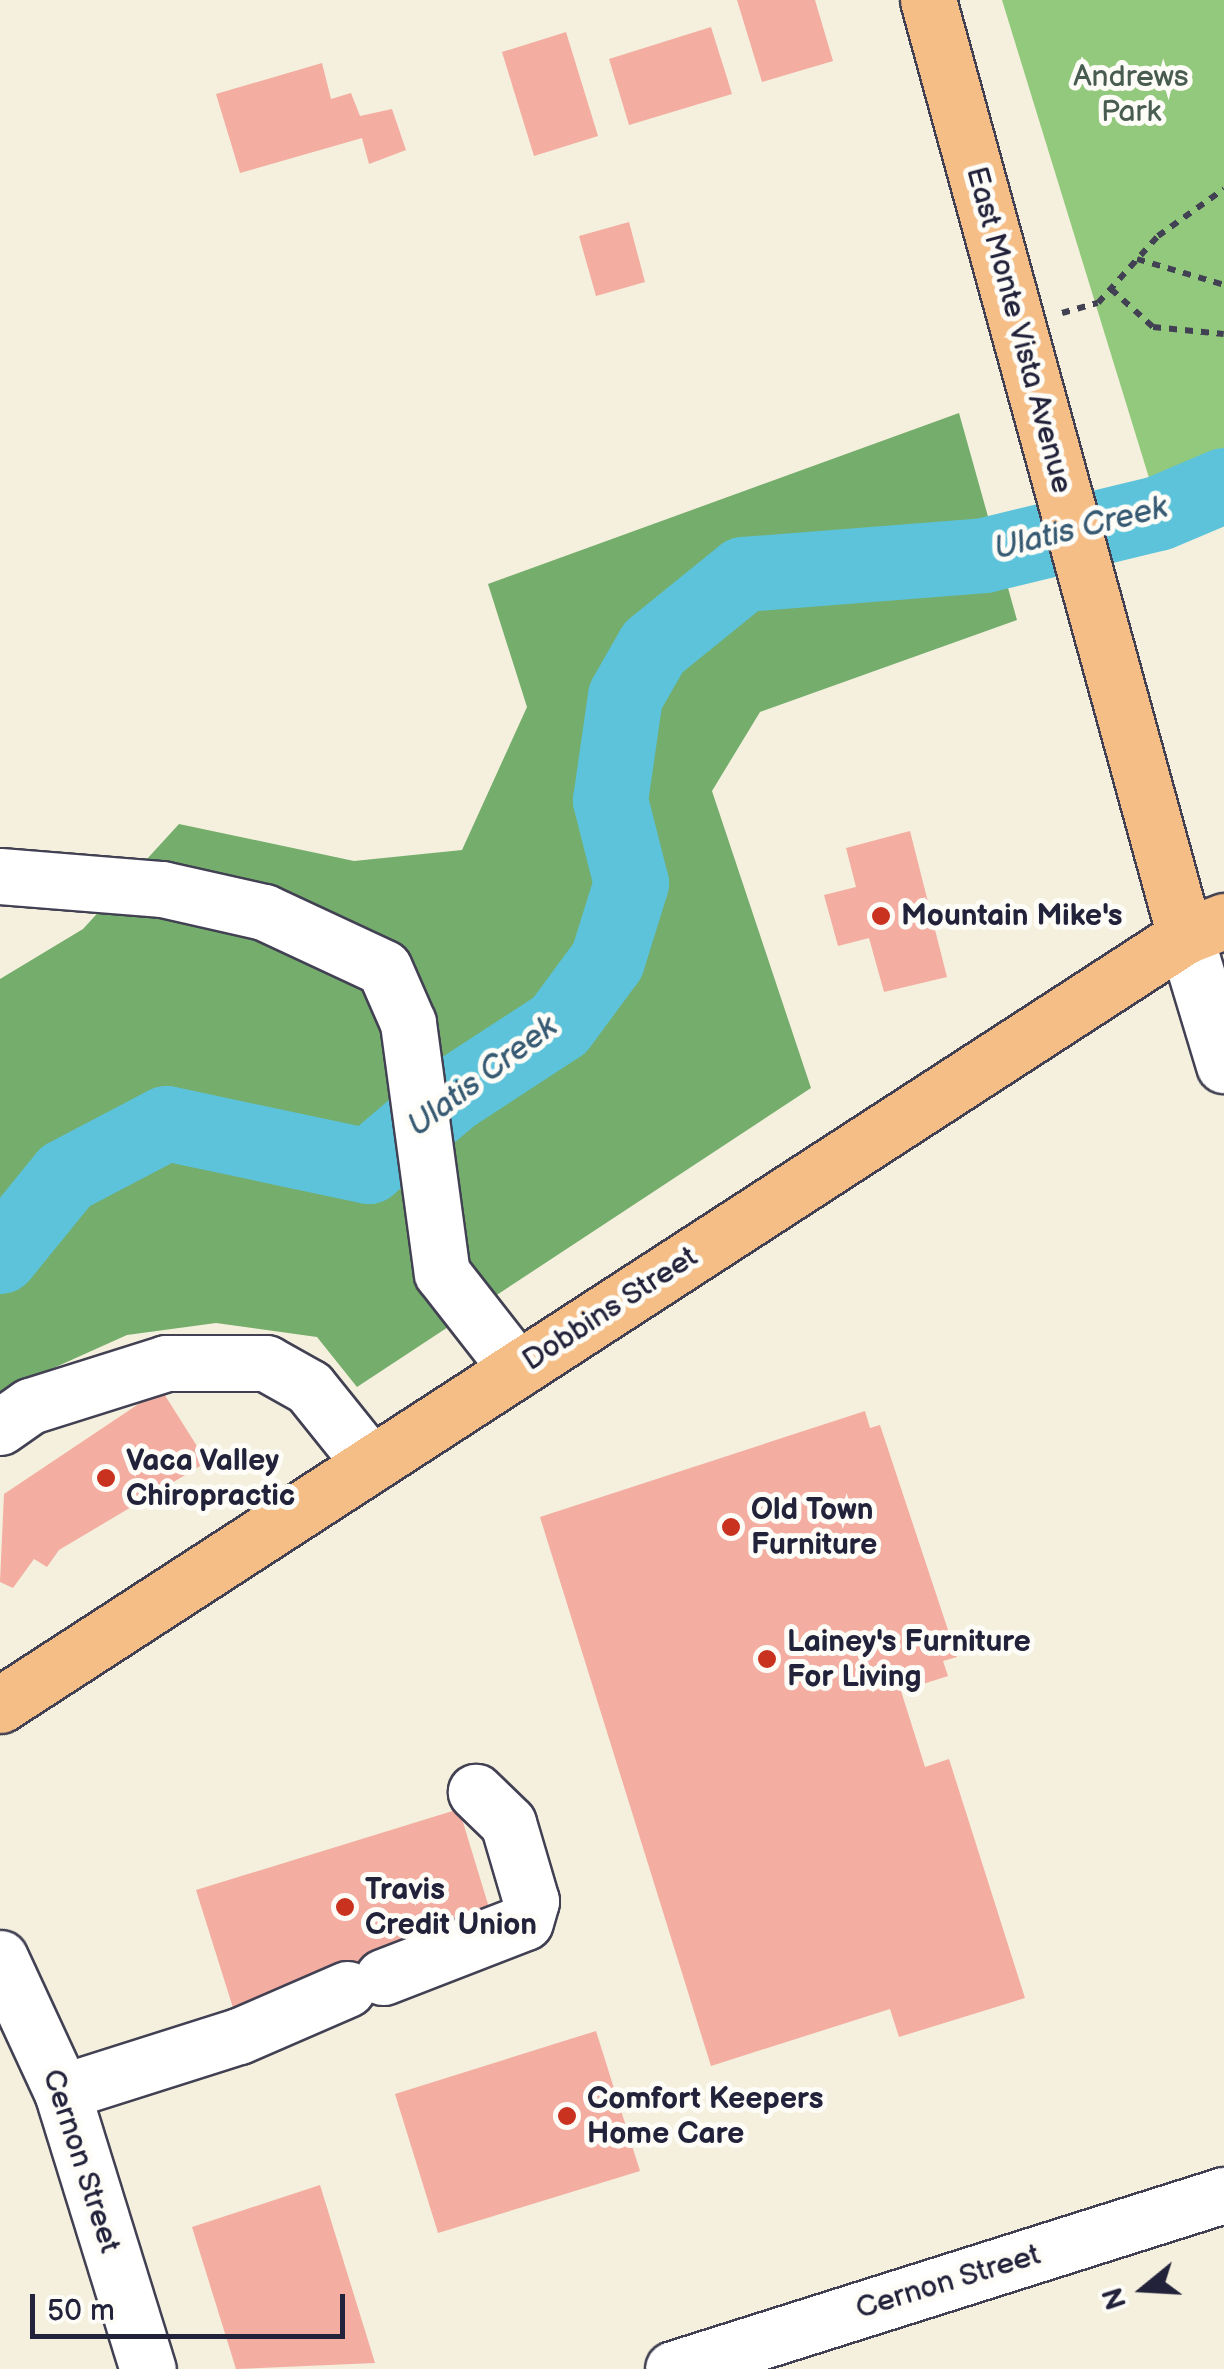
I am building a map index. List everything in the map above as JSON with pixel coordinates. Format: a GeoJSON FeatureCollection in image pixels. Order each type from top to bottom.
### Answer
{"type":"FeatureCollection","features":[{"type":"Feature","properties":{"kind":"main road","name":"East Monte Vista Avenue"},"geometry":{"type":"LineString","coordinates":[[928,0],[1022,324],[1090,606],[1204,928]]}},
{"type":"Feature","properties":{"kind":"main road","name":"Dobbins Street"},"geometry":{"type":"LineString","coordinates":[[3,1697],[1204,928]]}},
{"type":"Feature","properties":{"kind":"street"},"geometry":{"type":"LineString","coordinates":[[0,876],[162,889],[264,912],[384,968],[408,1023],[442,1274],[516,1370]]}},
{"type":"Feature","properties":{"kind":"street","name":"East Monte Vista Avenue"},"geometry":{"type":"LineString","coordinates":[[1204,928],[1224,1065]]}},
{"type":"Feature","properties":{"kind":"street"},"geometry":{"type":"LineString","coordinates":[[0,1427],[30,1406],[166,1362],[266,1363],[309,1387],[370,1464]]}},
{"type":"Feature","properties":{"kind":"street"},"geometry":{"type":"LineString","coordinates":[[62,2092],[192,2048],[525,1922],[531,1901],[508,1823],[476,1792]]}},
{"type":"Feature","properties":{"kind":"street","name":"Cernon Street"},"geometry":{"type":"LineString","coordinates":[[0,1958],[62,2092],[148,2369]]}},
{"type":"Feature","properties":{"kind":"street","name":"Cernon Street"},"geometry":{"type":"LineString","coordinates":[[673,2369],[1224,2196]]}},
{"type":"Feature","properties":{"kind":"path"},"geometry":{"type":"LineString","coordinates":[[1022,324],[1098,303],[1137,259],[1224,188]]}},
{"type":"Feature","properties":{"kind":"path"},"geometry":{"type":"LineString","coordinates":[[1137,259],[1224,284]]}},
{"type":"Feature","properties":{"kind":"path"},"geometry":{"type":"LineString","coordinates":[[1111,289],[1153,327],[1224,334]]}},
{"type":"Feature","properties":{"kind":"green space","name":"Andrews Park"},"geometry":{"type":"Polygon","coordinates":[[[1002,0],[1224,0],[1224,508],[1166,533],[1002,0]]]}},
{"type":"Feature","properties":{"kind":"green space"},"geometry":{"type":"Polygon","coordinates":[[[959,413],[1017,620],[760,712],[712,791],[811,1088],[357,1387],[317,1337],[216,1323],[127,1335],[0,1392],[0,979],[83,929],[179,824],[354,861],[462,850],[527,707],[488,584],[959,413]]]}},
{"type":"Feature","properties":{"kind":"building"},"geometry":{"type":"Polygon","coordinates":[[[737,0],[815,0],[833,61],[762,82],[737,0]]]}},
{"type":"Feature","properties":{"kind":"building"},"geometry":{"type":"Polygon","coordinates":[[[711,27],[732,94],[629,125],[609,59],[711,27]]]}},
{"type":"Feature","properties":{"kind":"building"},"geometry":{"type":"Polygon","coordinates":[[[566,32],[598,136],[534,156],[502,52],[566,32]]]}},
{"type":"Feature","properties":{"kind":"building"},"geometry":{"type":"Polygon","coordinates":[[[322,63],[331,99],[351,93],[360,116],[392,109],[406,150],[369,164],[362,138],[240,173],[216,94],[322,63]]]}},
{"type":"Feature","properties":{"kind":"building"},"geometry":{"type":"Polygon","coordinates":[[[629,222],[645,282],[596,296],[579,236],[629,222]]]}},
{"type":"Feature","properties":{"kind":"building","name":"Mountain Mike's"},"geometry":{"type":"Polygon","coordinates":[[[910,831],[947,977],[884,992],[869,938],[838,946],[824,895],[856,887],[846,848],[910,831]]]}},
{"type":"Feature","properties":{"kind":"building","name":"Vaca Valley Chiropractic"},"geometry":{"type":"Polygon","coordinates":[[[161,1389],[207,1462],[59,1550],[47,1567],[34,1559],[13,1588],[0,1582],[4,1494],[161,1389]]]}},
{"type":"Feature","properties":{"kind":"building"},"geometry":{"type":"Polygon","coordinates":[[[865,1411],[870,1428],[880,1425],[957,1657],[943,1661],[948,1676],[901,1691],[925,1767],[949,1759],[1025,1998],[899,2037],[890,2009],[711,2066],[540,1517],[865,1411]]]}},
{"type":"Feature","properties":{"kind":"building","name":"Travis Credit Union"},"geometry":{"type":"Polygon","coordinates":[[[459,1809],[494,1924],[390,1999],[353,2010],[234,2011],[196,1890],[459,1809]]]}},
{"type":"Feature","properties":{"kind":"building"},"geometry":{"type":"Polygon","coordinates":[[[596,2031],[640,2171],[438,2233],[395,2094],[596,2031]]]}},
{"type":"Feature","properties":{"kind":"building"},"geometry":{"type":"Polygon","coordinates":[[[320,2185],[375,2363],[236,2369],[192,2227],[320,2185]]]}},
{"type":"Feature","properties":{"kind":"waterway","name":"Ulatis Creek"},"geometry":{"type":"LineString","coordinates":[[0,1256],[65,1176],[166,1123],[368,1166],[453,1094],[559,1025],[607,960],[631,883],[610,800],[625,696],[653,647],[743,574],[984,555],[1158,513],[1224,485]]}},
{"type":"Feature","properties":{"kind":"place","name":"Mountain Mike's"},"geometry":{"type":"Point","coordinates":[881,916]}},
{"type":"Feature","properties":{"kind":"place","name":"Vaca Valley Chiropractic"},"geometry":{"type":"Point","coordinates":[106,1478]}},
{"type":"Feature","properties":{"kind":"place","name":"Old Town Furniture"},"geometry":{"type":"Point","coordinates":[731,1527]}},
{"type":"Feature","properties":{"kind":"place","name":"Lainey's Furniture For Living"},"geometry":{"type":"Point","coordinates":[767,1659]}},
{"type":"Feature","properties":{"kind":"place","name":"Travis Credit Union"},"geometry":{"type":"Point","coordinates":[345,1907]}},
{"type":"Feature","properties":{"kind":"place","name":"Comfort Keepers Home Care"},"geometry":{"type":"Point","coordinates":[567,2116]}}]}
